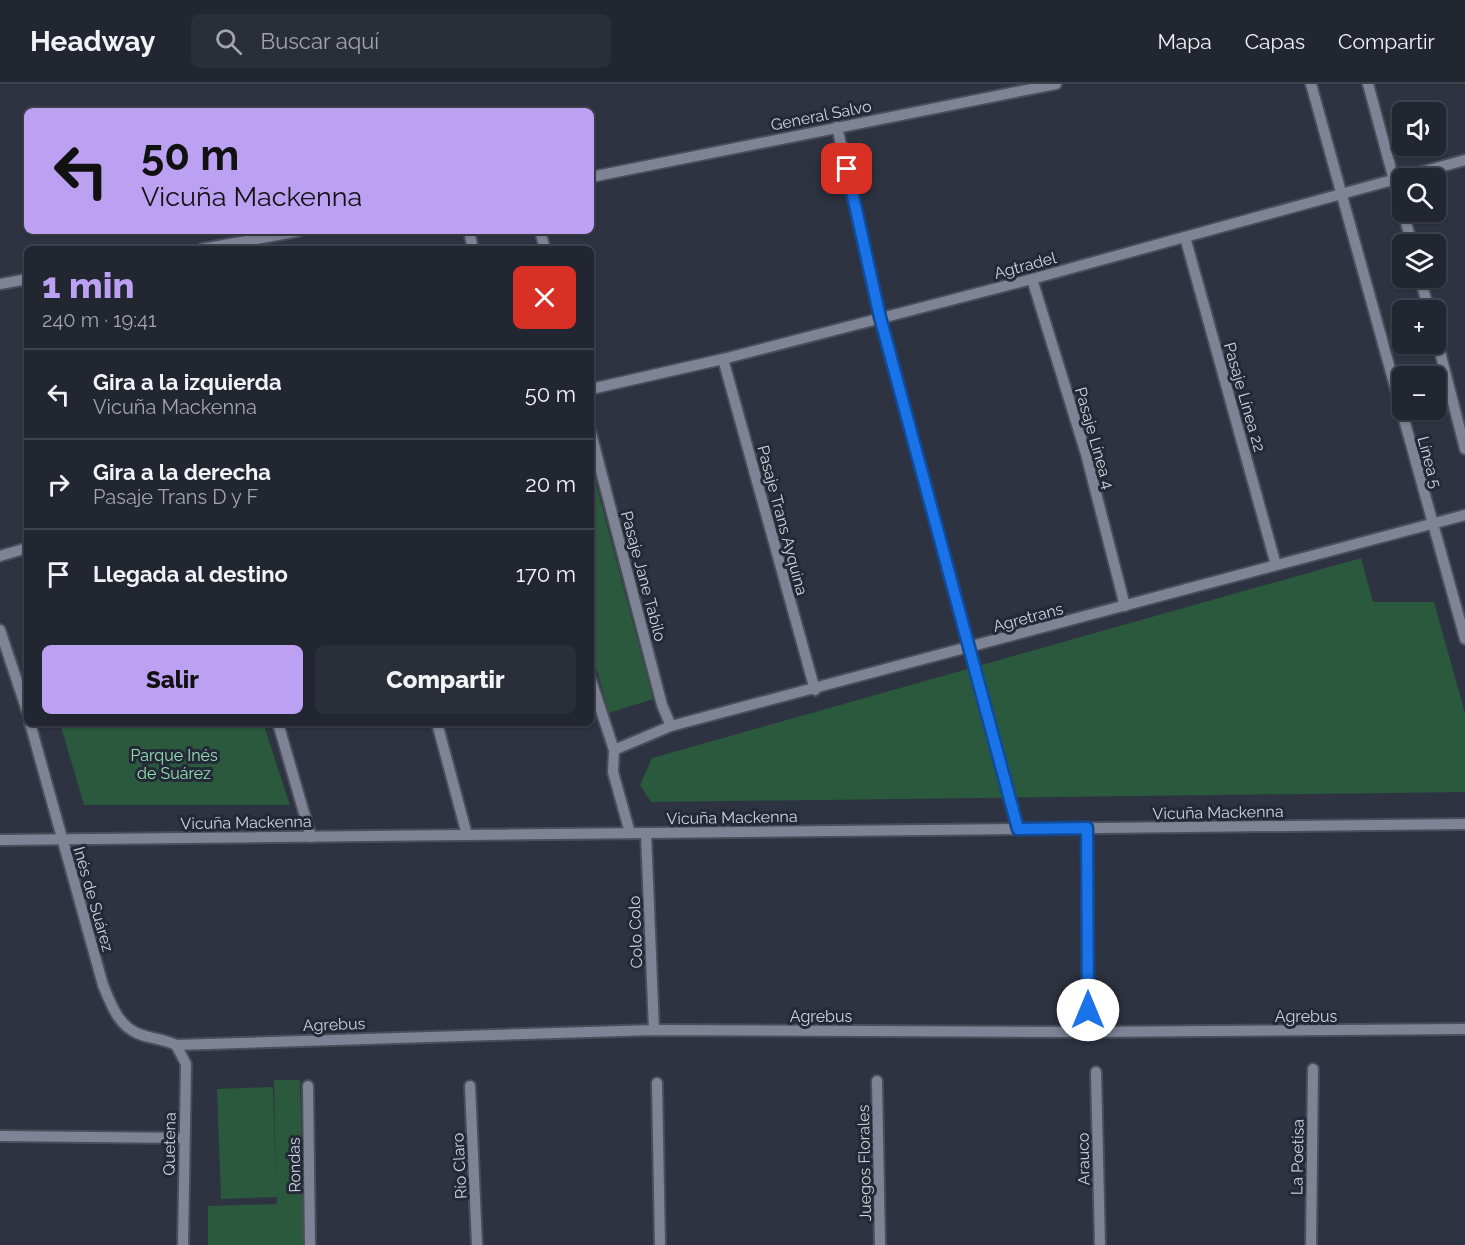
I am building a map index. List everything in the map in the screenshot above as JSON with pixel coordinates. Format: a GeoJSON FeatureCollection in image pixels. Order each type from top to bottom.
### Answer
{"type":"FeatureCollection","features":[{"type":"Feature","properties":{"kind":"street","name":"General Salvo"},"geometry":{"type":"LineString","coordinates":[[594,176],[1056,84]]}},
{"type":"Feature","properties":{"kind":"street","name":"Línea 5"},"geometry":{"type":"LineString","coordinates":[[1311,84],[1465,639]]}},
{"type":"Feature","properties":{"kind":"street"},"geometry":{"type":"LineString","coordinates":[[1368,84],[1392,171]]}},
{"type":"Feature","properties":{"kind":"street"},"geometry":{"type":"LineString","coordinates":[[837,127],[880,317],[1018,829]]}},
{"type":"Feature","properties":{"kind":"street","name":"Agtradel"},"geometry":{"type":"LineString","coordinates":[[1433,168],[1465,160]]}},
{"type":"Feature","properties":{"kind":"street","name":"Agtradel"},"geometry":{"type":"LineString","coordinates":[[594,388],[723,358],[1032,279],[1392,179]]}},
{"type":"Feature","properties":{"kind":"street"},"geometry":{"type":"LineString","coordinates":[[218,246],[283,234]]}},
{"type":"Feature","properties":{"kind":"street","name":"Pasaje Línea 22"},"geometry":{"type":"LineString","coordinates":[[1185,237],[1276,565]]}},
{"type":"Feature","properties":{"kind":"street","name":"Pasaje Línea 4"},"geometry":{"type":"LineString","coordinates":[[1032,279],[1086,454],[1125,606]]}},
{"type":"Feature","properties":{"kind":"street"},"geometry":{"type":"LineString","coordinates":[[0,284],[24,280]]}},
{"type":"Feature","properties":{"kind":"street"},"geometry":{"type":"LineString","coordinates":[[1441,354],[1465,449]]}},
{"type":"Feature","properties":{"kind":"street","name":"Pasaje Trans Ayquina"},"geometry":{"type":"LineString","coordinates":[[723,358],[814,690]]}},
{"type":"Feature","properties":{"kind":"street","name":"Pasaje Jane Tabilo"},"geometry":{"type":"LineString","coordinates":[[594,444],[663,705],[671,726]]}},
{"type":"Feature","properties":{"kind":"street","name":"Agretrans"},"geometry":{"type":"LineString","coordinates":[[615,750],[671,726],[814,690],[1465,515]]}},
{"type":"Feature","properties":{"kind":"street"},"geometry":{"type":"LineString","coordinates":[[0,556],[24,549]]}},
{"type":"Feature","properties":{"kind":"street"},"geometry":{"type":"LineString","coordinates":[[0,630],[24,690]]}},
{"type":"Feature","properties":{"kind":"street"},"geometry":{"type":"LineString","coordinates":[[594,689],[615,750],[613,771],[630,833]]}},
{"type":"Feature","properties":{"kind":"street","name":"Inés de Suárez"},"geometry":{"type":"LineString","coordinates":[[31,726],[103,985],[120,1021],[139,1034],[164,1039],[176,1045]]}},
{"type":"Feature","properties":{"kind":"street"},"geometry":{"type":"LineString","coordinates":[[279,726],[311,837]]}},
{"type":"Feature","properties":{"kind":"street"},"geometry":{"type":"LineString","coordinates":[[438,726],[467,835]]}},
{"type":"Feature","properties":{"kind":"street","name":"Vicuña Mackenna"},"geometry":{"type":"LineString","coordinates":[[0,840],[1465,824]]}},
{"type":"Feature","properties":{"kind":"street"},"geometry":{"type":"LineString","coordinates":[[1087,828],[1088,1032]]}},
{"type":"Feature","properties":{"kind":"street","name":"Colo Colo"},"geometry":{"type":"LineString","coordinates":[[646,833],[654,1030]]}},
{"type":"Feature","properties":{"kind":"street","name":"Agrebus"},"geometry":{"type":"LineString","coordinates":[[176,1045],[654,1030],[1088,1032],[1465,1029]]}},
{"type":"Feature","properties":{"kind":"street","name":"Quetena"},"geometry":{"type":"LineString","coordinates":[[176,1045],[186,1064],[183,1245]]}},
{"type":"Feature","properties":{"kind":"street","name":"La Poetisa"},"geometry":{"type":"LineString","coordinates":[[1311,1245],[1313,1069]]}},
{"type":"Feature","properties":{"kind":"street","name":"Arauco"},"geometry":{"type":"LineString","coordinates":[[1096,1072],[1100,1245]]}},
{"type":"Feature","properties":{"kind":"street","name":"Juegos Florales"},"geometry":{"type":"LineString","coordinates":[[877,1081],[880,1245]]}},
{"type":"Feature","properties":{"kind":"street"},"geometry":{"type":"LineString","coordinates":[[657,1083],[660,1245]]}},
{"type":"Feature","properties":{"kind":"street","name":"Rondas"},"geometry":{"type":"LineString","coordinates":[[308,1086],[310,1245]]}},
{"type":"Feature","properties":{"kind":"street","name":"Río Claro"},"geometry":{"type":"LineString","coordinates":[[470,1086],[477,1245]]}},
{"type":"Feature","properties":{"kind":"street"},"geometry":{"type":"LineString","coordinates":[[0,1136],[184,1138]]}},
{"type":"Feature","properties":{"kind":"green space"},"geometry":{"type":"Polygon","coordinates":[[[594,476],[653,699],[609,713],[594,660],[594,476]]]}},
{"type":"Feature","properties":{"kind":"green space"},"geometry":{"type":"Polygon","coordinates":[[[1361,558],[1373,602],[1434,602],[1465,713],[1465,792],[651,802],[640,785],[652,758],[1361,558]]]}},
{"type":"Feature","properties":{"kind":"green space","name":"Parque Inés de Suárez"},"geometry":{"type":"Polygon","coordinates":[[[61,726],[264,726],[290,805],[84,805],[61,726]]]}},
{"type":"Feature","properties":{"kind":"green space"},"geometry":{"type":"Polygon","coordinates":[[[274,1080],[300,1080],[304,1245],[208,1245],[208,1206],[277,1204],[277,1197],[221,1199],[217,1089],[273,1087],[276,1188],[274,1080]]]}},
{"type":"Feature","properties":{"kind":"route"},"geometry":{"type":"LineString","coordinates":[[847,169],[880,317],[1018,829],[1087,828],[1088,1010]]}}]}
